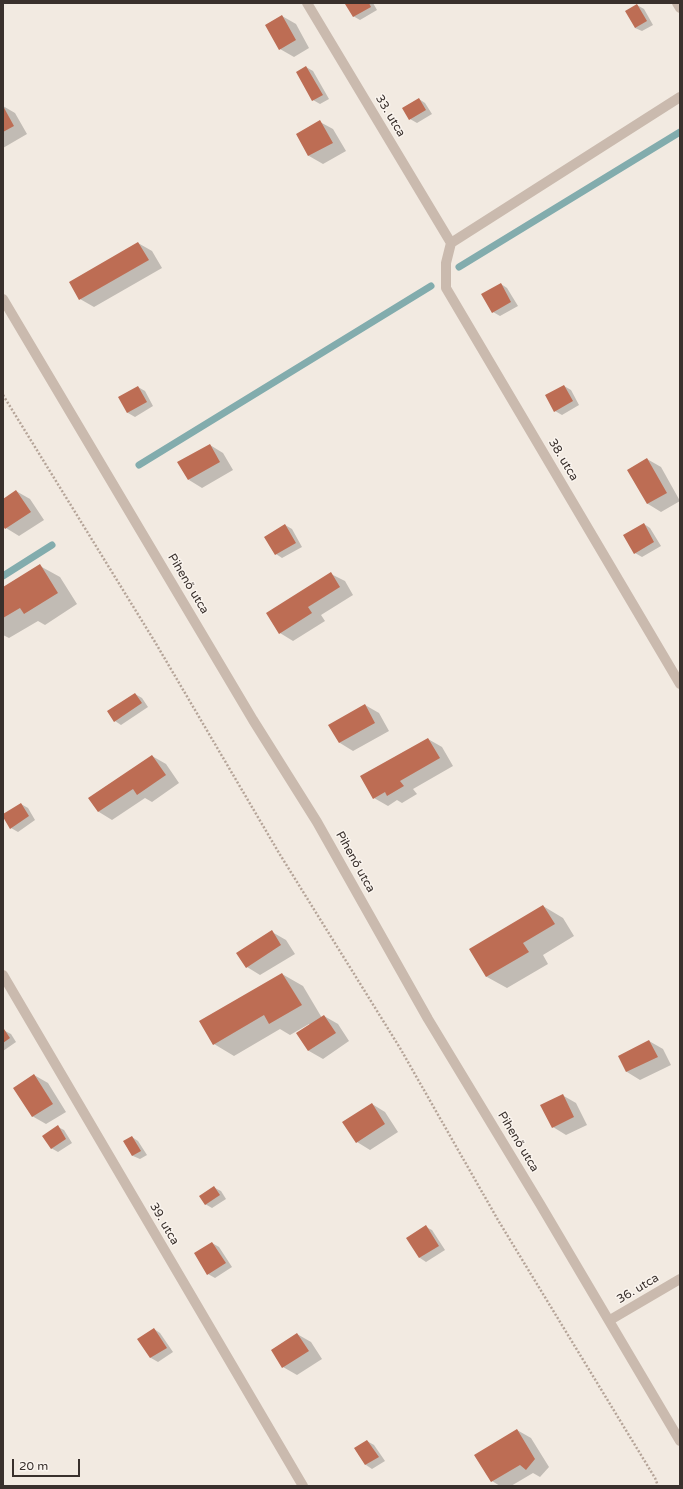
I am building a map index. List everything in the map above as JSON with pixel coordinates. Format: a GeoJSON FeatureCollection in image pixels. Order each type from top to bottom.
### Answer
{"type":"FeatureCollection","features":[{"type":"Feature","properties":{"kind":"street","name":"33. utca"},"geometry":{"type":"LineString","coordinates":[[306,3],[451,243]]}},
{"type":"Feature","properties":{"kind":"street"},"geometry":{"type":"LineString","coordinates":[[677,3],[680,8]]}},
{"type":"Feature","properties":{"kind":"street"},"geometry":{"type":"LineString","coordinates":[[451,243],[680,97]]}},
{"type":"Feature","properties":{"kind":"street","name":"38. utca"},"geometry":{"type":"LineString","coordinates":[[451,243],[446,263],[446,288],[680,684]]}},
{"type":"Feature","properties":{"kind":"street","name":"Pihenő utca"},"geometry":{"type":"LineString","coordinates":[[3,299],[253,720],[317,822],[428,1019],[610,1320],[680,1440]]}},
{"type":"Feature","properties":{"kind":"street","name":"39. utca"},"geometry":{"type":"LineString","coordinates":[[3,975],[302,1486]]}},
{"type":"Feature","properties":{"kind":"street","name":"36. utca"},"geometry":{"type":"LineString","coordinates":[[610,1320],[680,1279]]}},
{"type":"Feature","properties":{"kind":"path"},"geometry":{"type":"LineString","coordinates":[[3,395],[155,642],[279,853],[400,1048],[498,1220],[655,1478],[658,1486]]}},
{"type":"Feature","properties":{"kind":"building"},"geometry":{"type":"Polygon","coordinates":[[[369,3],[371,7],[353,17],[345,4],[369,3]]]}},
{"type":"Feature","properties":{"kind":"building"},"geometry":{"type":"Polygon","coordinates":[[[637,4],[647,21],[635,28],[625,11],[637,4]]]}},
{"type":"Feature","properties":{"kind":"building"},"geometry":{"type":"Polygon","coordinates":[[[282,15],[296,40],[279,50],[265,25],[282,15]]]}},
{"type":"Feature","properties":{"kind":"building"},"geometry":{"type":"Polygon","coordinates":[[[306,66],[323,95],[312,101],[296,72],[306,66]]]}},
{"type":"Feature","properties":{"kind":"building"},"geometry":{"type":"Polygon","coordinates":[[[419,98],[426,110],[409,120],[402,108],[419,98]]]}},
{"type":"Feature","properties":{"kind":"building"},"geometry":{"type":"Polygon","coordinates":[[[3,106],[14,126],[3,132],[3,106]]]}},
{"type":"Feature","properties":{"kind":"building"},"geometry":{"type":"Polygon","coordinates":[[[320,120],[333,143],[308,156],[296,134],[320,120]]]}},
{"type":"Feature","properties":{"kind":"building"},"geometry":{"type":"Polygon","coordinates":[[[138,242],[149,260],[79,300],[69,282],[138,242]]]}},
{"type":"Feature","properties":{"kind":"building"},"geometry":{"type":"Polygon","coordinates":[[[501,283],[511,302],[492,313],[481,294],[501,283]]]}},
{"type":"Feature","properties":{"kind":"building"},"geometry":{"type":"Polygon","coordinates":[[[564,385],[573,401],[554,412],[545,395],[564,385]]]}},
{"type":"Feature","properties":{"kind":"building"},"geometry":{"type":"Polygon","coordinates":[[[138,386],[147,402],[127,413],[118,397],[138,386]]]}},
{"type":"Feature","properties":{"kind":"building"},"geometry":{"type":"Polygon","coordinates":[[[210,444],[220,462],[188,480],[177,462],[210,444]]]}},
{"type":"Feature","properties":{"kind":"building"},"geometry":{"type":"Polygon","coordinates":[[[647,458],[667,493],[647,504],[627,470],[647,458]]]}},
{"type":"Feature","properties":{"kind":"building"},"geometry":{"type":"Polygon","coordinates":[[[16,490],[31,512],[5,529],[3,526],[3,499],[16,490]]]}},
{"type":"Feature","properties":{"kind":"building"},"geometry":{"type":"Polygon","coordinates":[[[644,523],[654,542],[634,554],[623,535],[644,523]]]}},
{"type":"Feature","properties":{"kind":"building"},"geometry":{"type":"Polygon","coordinates":[[[285,524],[296,543],[275,555],[264,537],[285,524]]]}},
{"type":"Feature","properties":{"kind":"building"},"geometry":{"type":"Polygon","coordinates":[[[40,564],[58,593],[24,614],[20,608],[3,618],[3,587],[40,564]]]}},
{"type":"Feature","properties":{"kind":"building"},"geometry":{"type":"Polygon","coordinates":[[[331,572],[340,587],[308,607],[312,613],[279,634],[266,613],[331,572]]]}},
{"type":"Feature","properties":{"kind":"building"},"geometry":{"type":"Polygon","coordinates":[[[135,693],[142,703],[114,722],[107,711],[135,693]]]}},
{"type":"Feature","properties":{"kind":"building"},"geometry":{"type":"Polygon","coordinates":[[[365,704],[375,723],[339,743],[328,725],[365,704]]]}},
{"type":"Feature","properties":{"kind":"building"},"geometry":{"type":"Polygon","coordinates":[[[428,738],[440,758],[400,781],[404,786],[387,796],[385,792],[373,799],[360,776],[428,738]]]}},
{"type":"Feature","properties":{"kind":"building"},"geometry":{"type":"Polygon","coordinates":[[[152,755],[166,775],[137,795],[133,789],[98,812],[88,798],[152,755]]]}},
{"type":"Feature","properties":{"kind":"building"},"geometry":{"type":"Polygon","coordinates":[[[21,803],[29,816],[10,829],[3,817],[3,814],[21,803]]]}},
{"type":"Feature","properties":{"kind":"building"},"geometry":{"type":"Polygon","coordinates":[[[543,905],[555,924],[523,943],[529,952],[486,977],[469,949],[543,905]]]}},
{"type":"Feature","properties":{"kind":"building"},"geometry":{"type":"Polygon","coordinates":[[[272,930],[281,945],[246,968],[236,953],[272,930]]]}},
{"type":"Feature","properties":{"kind":"building"},"geometry":{"type":"Polygon","coordinates":[[[282,973],[302,1005],[269,1024],[264,1015],[213,1045],[199,1021],[282,973]]]}},
{"type":"Feature","properties":{"kind":"building"},"geometry":{"type":"Polygon","coordinates":[[[324,1015],[336,1033],[308,1051],[296,1033],[324,1015]]]}},
{"type":"Feature","properties":{"kind":"building"},"geometry":{"type":"Polygon","coordinates":[[[3,1029],[10,1038],[3,1043],[3,1029]]]}},
{"type":"Feature","properties":{"kind":"building"},"geometry":{"type":"Polygon","coordinates":[[[649,1040],[658,1057],[626,1072],[618,1056],[649,1040]]]}},
{"type":"Feature","properties":{"kind":"building"},"geometry":{"type":"Polygon","coordinates":[[[34,1074],[53,1104],[32,1117],[13,1088],[34,1074]]]}},
{"type":"Feature","properties":{"kind":"building"},"geometry":{"type":"Polygon","coordinates":[[[563,1094],[574,1117],[552,1128],[540,1105],[563,1094]]]}},
{"type":"Feature","properties":{"kind":"building"},"geometry":{"type":"Polygon","coordinates":[[[372,1103],[385,1124],[356,1143],[342,1122],[372,1103]]]}},
{"type":"Feature","properties":{"kind":"building"},"geometry":{"type":"Polygon","coordinates":[[[58,1125],[66,1139],[51,1149],[42,1136],[58,1125]]]}},
{"type":"Feature","properties":{"kind":"building"},"geometry":{"type":"Polygon","coordinates":[[[132,1136],[141,1151],[132,1156],[123,1141],[132,1136]]]}},
{"type":"Feature","properties":{"kind":"building"},"geometry":{"type":"Polygon","coordinates":[[[214,1186],[220,1195],[205,1205],[199,1196],[214,1186]]]}},
{"type":"Feature","properties":{"kind":"building"},"geometry":{"type":"Polygon","coordinates":[[[426,1225],[439,1246],[419,1258],[406,1238],[426,1225]]]}},
{"type":"Feature","properties":{"kind":"building"},"geometry":{"type":"Polygon","coordinates":[[[212,1242],[226,1263],[207,1275],[194,1253],[212,1242]]]}},
{"type":"Feature","properties":{"kind":"building"},"geometry":{"type":"Polygon","coordinates":[[[154,1328],[167,1348],[150,1358],[137,1339],[154,1328]]]}},
{"type":"Feature","properties":{"kind":"building"},"geometry":{"type":"Polygon","coordinates":[[[297,1333],[309,1351],[282,1368],[271,1350],[297,1333]]]}},
{"type":"Feature","properties":{"kind":"building"},"geometry":{"type":"Polygon","coordinates":[[[517,1429],[535,1459],[526,1470],[520,1465],[491,1482],[474,1455],[517,1429]]]}},
{"type":"Feature","properties":{"kind":"building"},"geometry":{"type":"Polygon","coordinates":[[[367,1440],[379,1457],[365,1465],[354,1448],[367,1440]]]}},
{"type":"Feature","properties":{"kind":"waterway"},"geometry":{"type":"LineString","coordinates":[[459,267],[680,132]]}},
{"type":"Feature","properties":{"kind":"waterway"},"geometry":{"type":"LineString","coordinates":[[139,465],[431,286]]}},
{"type":"Feature","properties":{"kind":"waterway"},"geometry":{"type":"LineString","coordinates":[[3,576],[52,545]]}}]}
